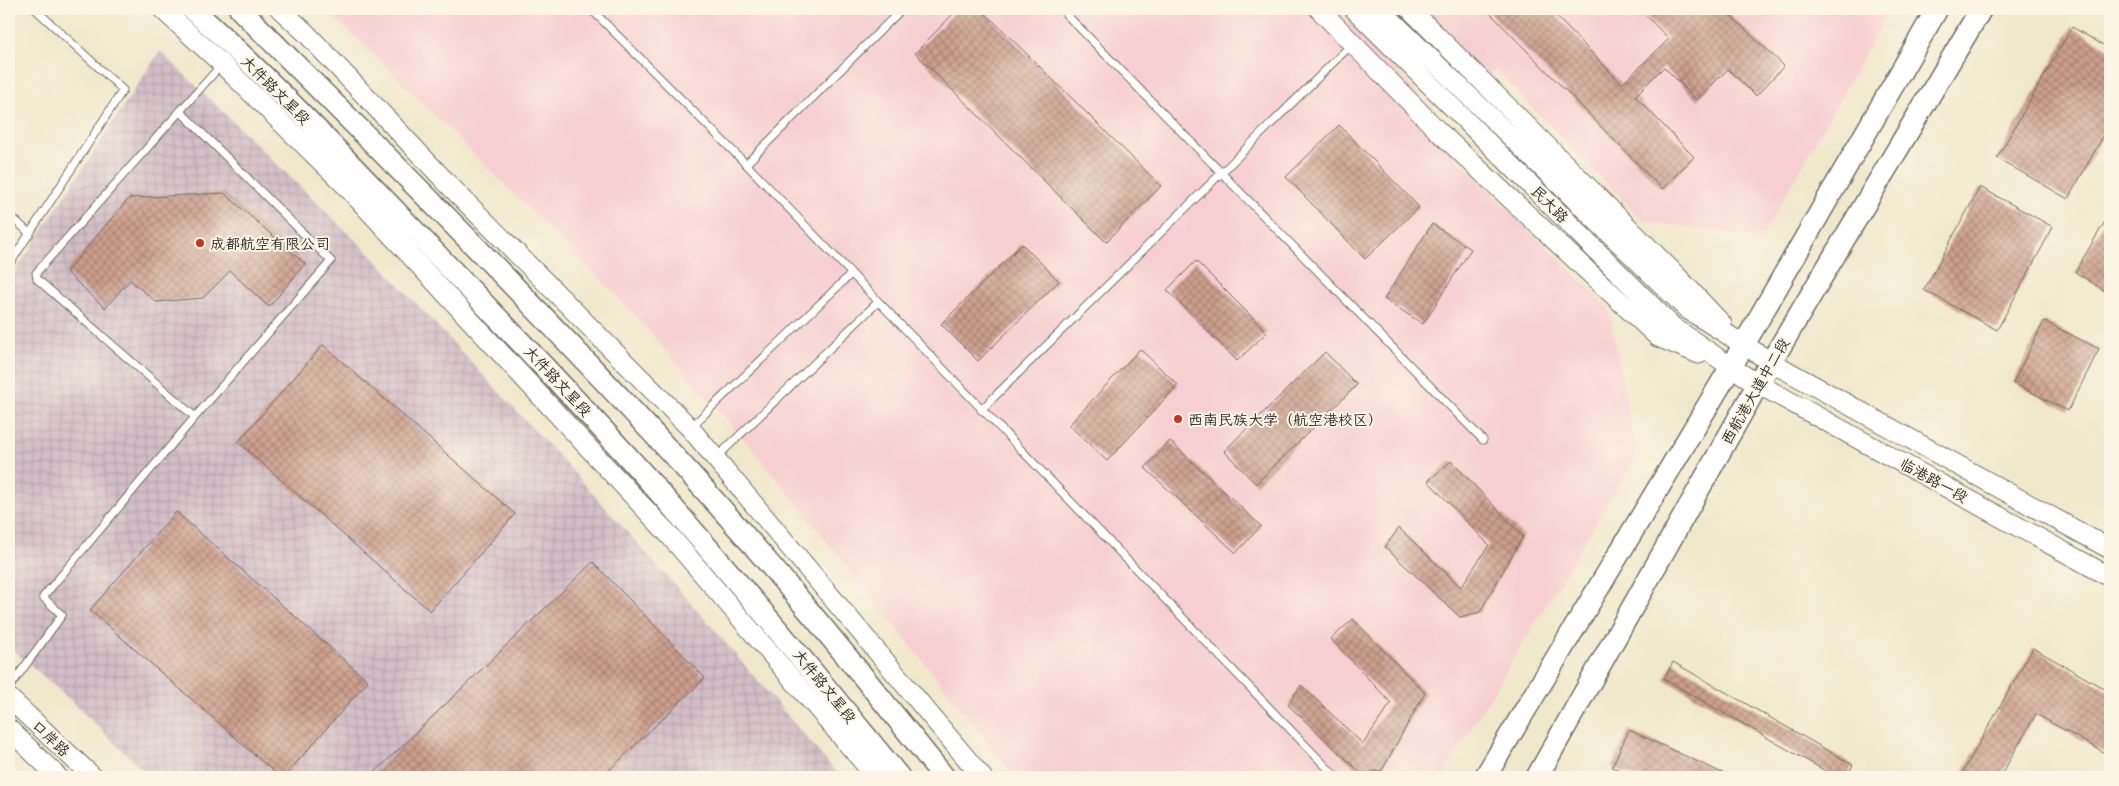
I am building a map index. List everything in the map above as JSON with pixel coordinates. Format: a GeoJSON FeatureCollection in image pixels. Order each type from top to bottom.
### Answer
{"type":"FeatureCollection","features":[{"type":"Feature","properties":{"kind":"main road","name":"大件路文星段"},"geometry":{"type":"LineString","coordinates":[[192,9],[223,37],[365,179],[517,336],[644,474],[773,622],[898,777]]}},
{"type":"Feature","properties":{"kind":"main road","name":"大件路文星段"},"geometry":{"type":"LineString","coordinates":[[240,9],[439,209],[675,457],[824,627],[944,777]]}},
{"type":"Feature","properties":{"kind":"main road"},"geometry":{"type":"LineString","coordinates":[[1485,777],[1731,367],[1937,9]]}},
{"type":"Feature","properties":{"kind":"main road","name":"西航港大道中二段"},"geometry":{"type":"LineString","coordinates":[[1537,777],[1758,384],[1981,9]]}},
{"type":"Feature","properties":{"kind":"street"},"geometry":{"type":"LineString","coordinates":[[162,9],[222,64],[345,185],[671,537],[876,777]]}},
{"type":"Feature","properties":{"kind":"street"},"geometry":{"type":"LineString","coordinates":[[280,9],[313,40],[447,183],[690,428],[982,777]]}},
{"type":"Feature","properties":{"kind":"street"},"geometry":{"type":"LineString","coordinates":[[1318,9],[1438,130],[1658,337],[1731,367]]}},
{"type":"Feature","properties":{"kind":"street","name":"民大路"},"geometry":{"type":"LineString","coordinates":[[1354,9],[1672,326],[1758,384]]}},
{"type":"Feature","properties":{"kind":"street","name":"民大路"},"geometry":{"type":"LineString","coordinates":[[1380,9],[1687,309],[1771,362]]}},
{"type":"Feature","properties":{"kind":"street"},"geometry":{"type":"LineString","coordinates":[[1410,9],[1675,274],[1743,346]]}},
{"type":"Feature","properties":{"kind":"street","name":"临港路一段"},"geometry":{"type":"LineString","coordinates":[[1771,362],[2110,549]]}},
{"type":"Feature","properties":{"kind":"street","name":"临港路一段"},"geometry":{"type":"LineString","coordinates":[[1758,384],[2110,577]]}},
{"type":"Feature","properties":{"kind":"street","name":"口岸路"},"geometry":{"type":"LineString","coordinates":[[9,698],[93,777]]}},
{"type":"Feature","properties":{"kind":"street","name":"口岸路"},"geometry":{"type":"LineString","coordinates":[[9,729],[58,777]]}},
{"type":"Feature","properties":{"kind":"lane"},"geometry":{"type":"LineString","coordinates":[[9,266],[123,90],[35,9]]}},
{"type":"Feature","properties":{"kind":"lane"},"geometry":{"type":"LineString","coordinates":[[591,9],[746,164],[1336,777]]}},
{"type":"Feature","properties":{"kind":"lane"},"geometry":{"type":"LineString","coordinates":[[746,164],[902,9]]}},
{"type":"Feature","properties":{"kind":"lane"},"geometry":{"type":"LineString","coordinates":[[1061,9],[1483,440]]}},
{"type":"Feature","properties":{"kind":"lane"},"geometry":{"type":"LineString","coordinates":[[981,410],[1352,43]]}},
{"type":"Feature","properties":{"kind":"lane"},"geometry":{"type":"LineString","coordinates":[[195,417],[37,279],[36,273],[222,64]]}},
{"type":"Feature","properties":{"kind":"lane"},"geometry":{"type":"LineString","coordinates":[[9,688],[62,616],[43,597],[330,261],[180,111]]}},
{"type":"Feature","properties":{"kind":"lane"},"geometry":{"type":"LineString","coordinates":[[9,214],[30,234]]}},
{"type":"Feature","properties":{"kind":"lane"},"geometry":{"type":"LineString","coordinates":[[690,428],[850,274]]}},
{"type":"Feature","properties":{"kind":"lane"},"geometry":{"type":"LineString","coordinates":[[716,458],[878,302]]}},
{"type":"Feature","properties":{"kind":"shaded area","name":"西南民族大学（航空港校区）"},"geometry":{"type":"Polygon","coordinates":[[[325,9],[1336,9],[1445,121],[1433,135],[1609,308],[1636,457],[1442,777],[1016,777],[752,448],[616,295],[372,53],[325,9]]]}},
{"type":"Feature","properties":{"kind":"shaded area"},"geometry":{"type":"Polygon","coordinates":[[[1391,9],[1890,9],[1762,238],[1643,221],[1496,70],[1471,94],[1391,9]]]}},
{"type":"Feature","properties":{"kind":"shaded area"},"geometry":{"type":"Polygon","coordinates":[[[160,51],[375,259],[580,479],[706,620],[840,777],[150,777],[69,699],[9,646],[9,281],[160,51]]]}},
{"type":"Feature","properties":{"kind":"building"},"geometry":{"type":"Polygon","coordinates":[[[958,9],[981,9],[1161,186],[1106,242],[915,53],[958,9]]]}},
{"type":"Feature","properties":{"kind":"building"},"geometry":{"type":"Polygon","coordinates":[[[1486,9],[1549,9],[1622,84],[1669,39],[1640,9],[1724,9],[1784,66],[1756,96],[1728,69],[1697,100],[1664,67],[1635,96],[1694,157],[1662,189],[1486,9]]]}},
{"type":"Feature","properties":{"kind":"building"},"geometry":{"type":"Polygon","coordinates":[[[2072,27],[2110,49],[2110,124],[2068,199],[1997,158],[2072,27]]]}},
{"type":"Feature","properties":{"kind":"building"},"geometry":{"type":"Polygon","coordinates":[[[1339,125],[1419,207],[1365,259],[1286,177],[1339,125]]]}},
{"type":"Feature","properties":{"kind":"building"},"geometry":{"type":"Polygon","coordinates":[[[1980,187],[2053,227],[1997,330],[1924,290],[1980,187]]]}},
{"type":"Feature","properties":{"kind":"building"},"geometry":{"type":"Polygon","coordinates":[[[224,193],[305,264],[269,307],[230,271],[203,298],[156,302],[130,280],[105,308],[66,272],[129,198],[224,193]]]}},
{"type":"Feature","properties":{"kind":"building"},"geometry":{"type":"Polygon","coordinates":[[[2110,213],[2110,294],[2075,272],[2110,213]]]}},
{"type":"Feature","properties":{"kind":"building"},"geometry":{"type":"Polygon","coordinates":[[[1432,224],[1471,249],[1423,324],[1384,299],[1432,224]]]}},
{"type":"Feature","properties":{"kind":"building"},"geometry":{"type":"Polygon","coordinates":[[[1022,244],[1059,281],[978,361],[941,324],[1022,244]]]}},
{"type":"Feature","properties":{"kind":"building"},"geometry":{"type":"Polygon","coordinates":[[[1196,261],[1267,332],[1237,361],[1167,290],[1196,261]]]}},
{"type":"Feature","properties":{"kind":"building"},"geometry":{"type":"Polygon","coordinates":[[[2044,321],[2099,349],[2068,411],[2013,383],[2044,321]]]}},
{"type":"Feature","properties":{"kind":"building"},"geometry":{"type":"Polygon","coordinates":[[[323,345],[515,514],[430,611],[238,442],[323,345]]]}},
{"type":"Feature","properties":{"kind":"building"},"geometry":{"type":"Polygon","coordinates":[[[1140,349],[1178,385],[1107,461],[1069,425],[1140,349]]]}},
{"type":"Feature","properties":{"kind":"building"},"geometry":{"type":"Polygon","coordinates":[[[1325,352],[1357,385],[1256,484],[1224,451],[1325,352]]]}},
{"type":"Feature","properties":{"kind":"building"},"geometry":{"type":"Polygon","coordinates":[[[1170,441],[1261,526],[1236,553],[1145,468],[1170,441]]]}},
{"type":"Feature","properties":{"kind":"building"},"geometry":{"type":"Polygon","coordinates":[[[1451,461],[1523,536],[1480,612],[1460,617],[1385,547],[1399,528],[1461,587],[1489,545],[1428,481],[1451,461]]]}},
{"type":"Feature","properties":{"kind":"building"},"geometry":{"type":"Polygon","coordinates":[[[176,512],[368,681],[284,777],[280,777],[90,610],[176,512]]]}},
{"type":"Feature","properties":{"kind":"building"},"geometry":{"type":"Polygon","coordinates":[[[593,562],[705,678],[602,777],[370,777],[593,562]]]}},
{"type":"Feature","properties":{"kind":"building"},"geometry":{"type":"Polygon","coordinates":[[[1353,619],[1425,693],[1382,770],[1362,774],[1288,705],[1301,685],[1363,744],[1391,703],[1331,639],[1353,619]]]}},
{"type":"Feature","properties":{"kind":"building"},"geometry":{"type":"Polygon","coordinates":[[[2033,648],[2110,692],[2110,756],[2036,714],[2000,777],[1960,777],[2033,648]]]}},
{"type":"Feature","properties":{"kind":"building"},"geometry":{"type":"Polygon","coordinates":[[[1673,662],[1853,765],[1846,777],[1836,777],[1664,679],[1673,662]]]}},
{"type":"Feature","properties":{"kind":"building"},"geometry":{"type":"Polygon","coordinates":[[[1629,730],[1731,777],[1635,777],[1612,767],[1629,730]]]}},
{"type":"Feature","properties":{"kind":"place","name":"成都航空有限公司"},"geometry":{"type":"Point","coordinates":[200,243]}},
{"type":"Feature","properties":{"kind":"place","name":"西南民族大学（航空港校区）"},"geometry":{"type":"Point","coordinates":[1178,419]}}]}
